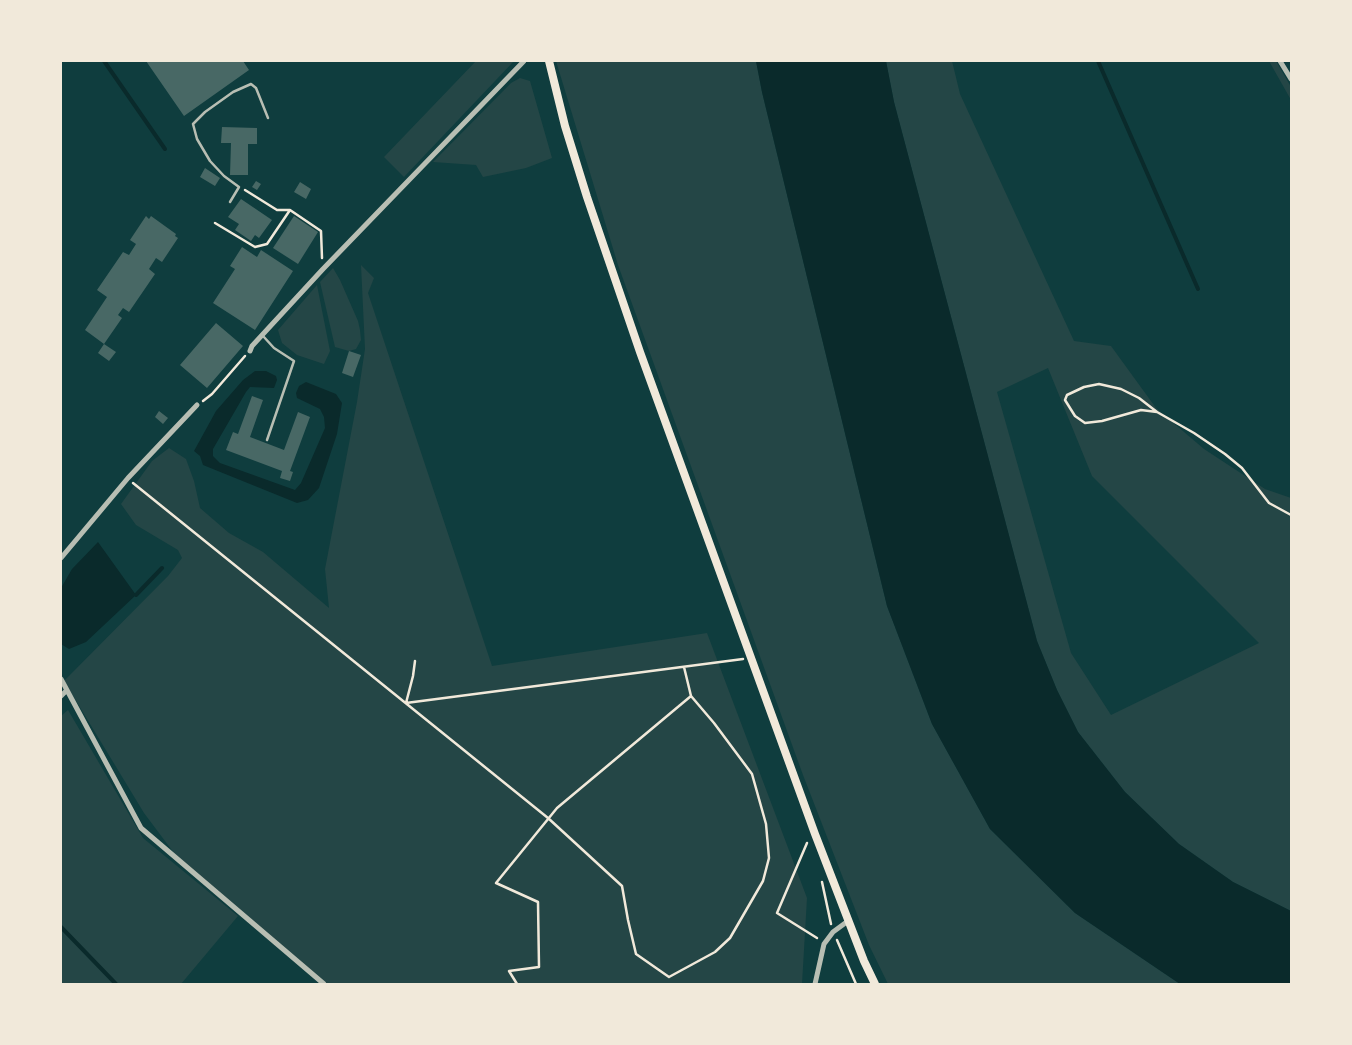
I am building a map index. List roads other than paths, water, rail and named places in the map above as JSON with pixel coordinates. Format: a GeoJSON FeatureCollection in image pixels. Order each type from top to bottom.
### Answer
{"type":"FeatureCollection","features":[{"type":"Feature","properties":{"kind":"main road"},"geometry":{"type":"LineString","coordinates":[[549,61],[587,197],[640,352],[815,834],[848,921],[875,984]]}},
{"type":"Feature","properties":{"kind":"street"},"geometry":{"type":"LineString","coordinates":[[250,351],[261,335],[323,269],[524,61]]}},
{"type":"Feature","properties":{"kind":"street"},"geometry":{"type":"LineString","coordinates":[[1280,61],[1291,79]]}},
{"type":"Feature","properties":{"kind":"street"},"geometry":{"type":"LineString","coordinates":[[61,558],[128,478],[197,405]]}},
{"type":"Feature","properties":{"kind":"street"},"geometry":{"type":"LineString","coordinates":[[61,679],[141,828],[324,984]]}},
{"type":"Feature","properties":{"kind":"street"},"geometry":{"type":"LineString","coordinates":[[61,696],[67,690]]}},
{"type":"Feature","properties":{"kind":"street"},"geometry":{"type":"LineString","coordinates":[[815,984],[824,944],[833,932],[848,921]]}},
{"type":"Feature","properties":{"kind":"lane"},"geometry":{"type":"LineString","coordinates":[[230,202],[240,187],[224,176],[210,161],[197,140],[193,124],[205,112],[233,92],[251,84],[256,88],[268,118]]}},
{"type":"Feature","properties":{"kind":"lane"},"geometry":{"type":"LineString","coordinates":[[261,335],[274,348],[294,361],[267,440]]}},
{"type":"Feature","properties":{"kind":"waterway"},"geometry":{"type":"LineString","coordinates":[[104,61],[165,149]]}},
{"type":"Feature","properties":{"kind":"waterway"},"geometry":{"type":"LineString","coordinates":[[1098,61],[1198,289]]}},
{"type":"Feature","properties":{"kind":"waterway"},"geometry":{"type":"LineString","coordinates":[[136,595],[162,568]]}},
{"type":"Feature","properties":{"kind":"waterway"},"geometry":{"type":"LineString","coordinates":[[61,927],[116,984]]}}]}
